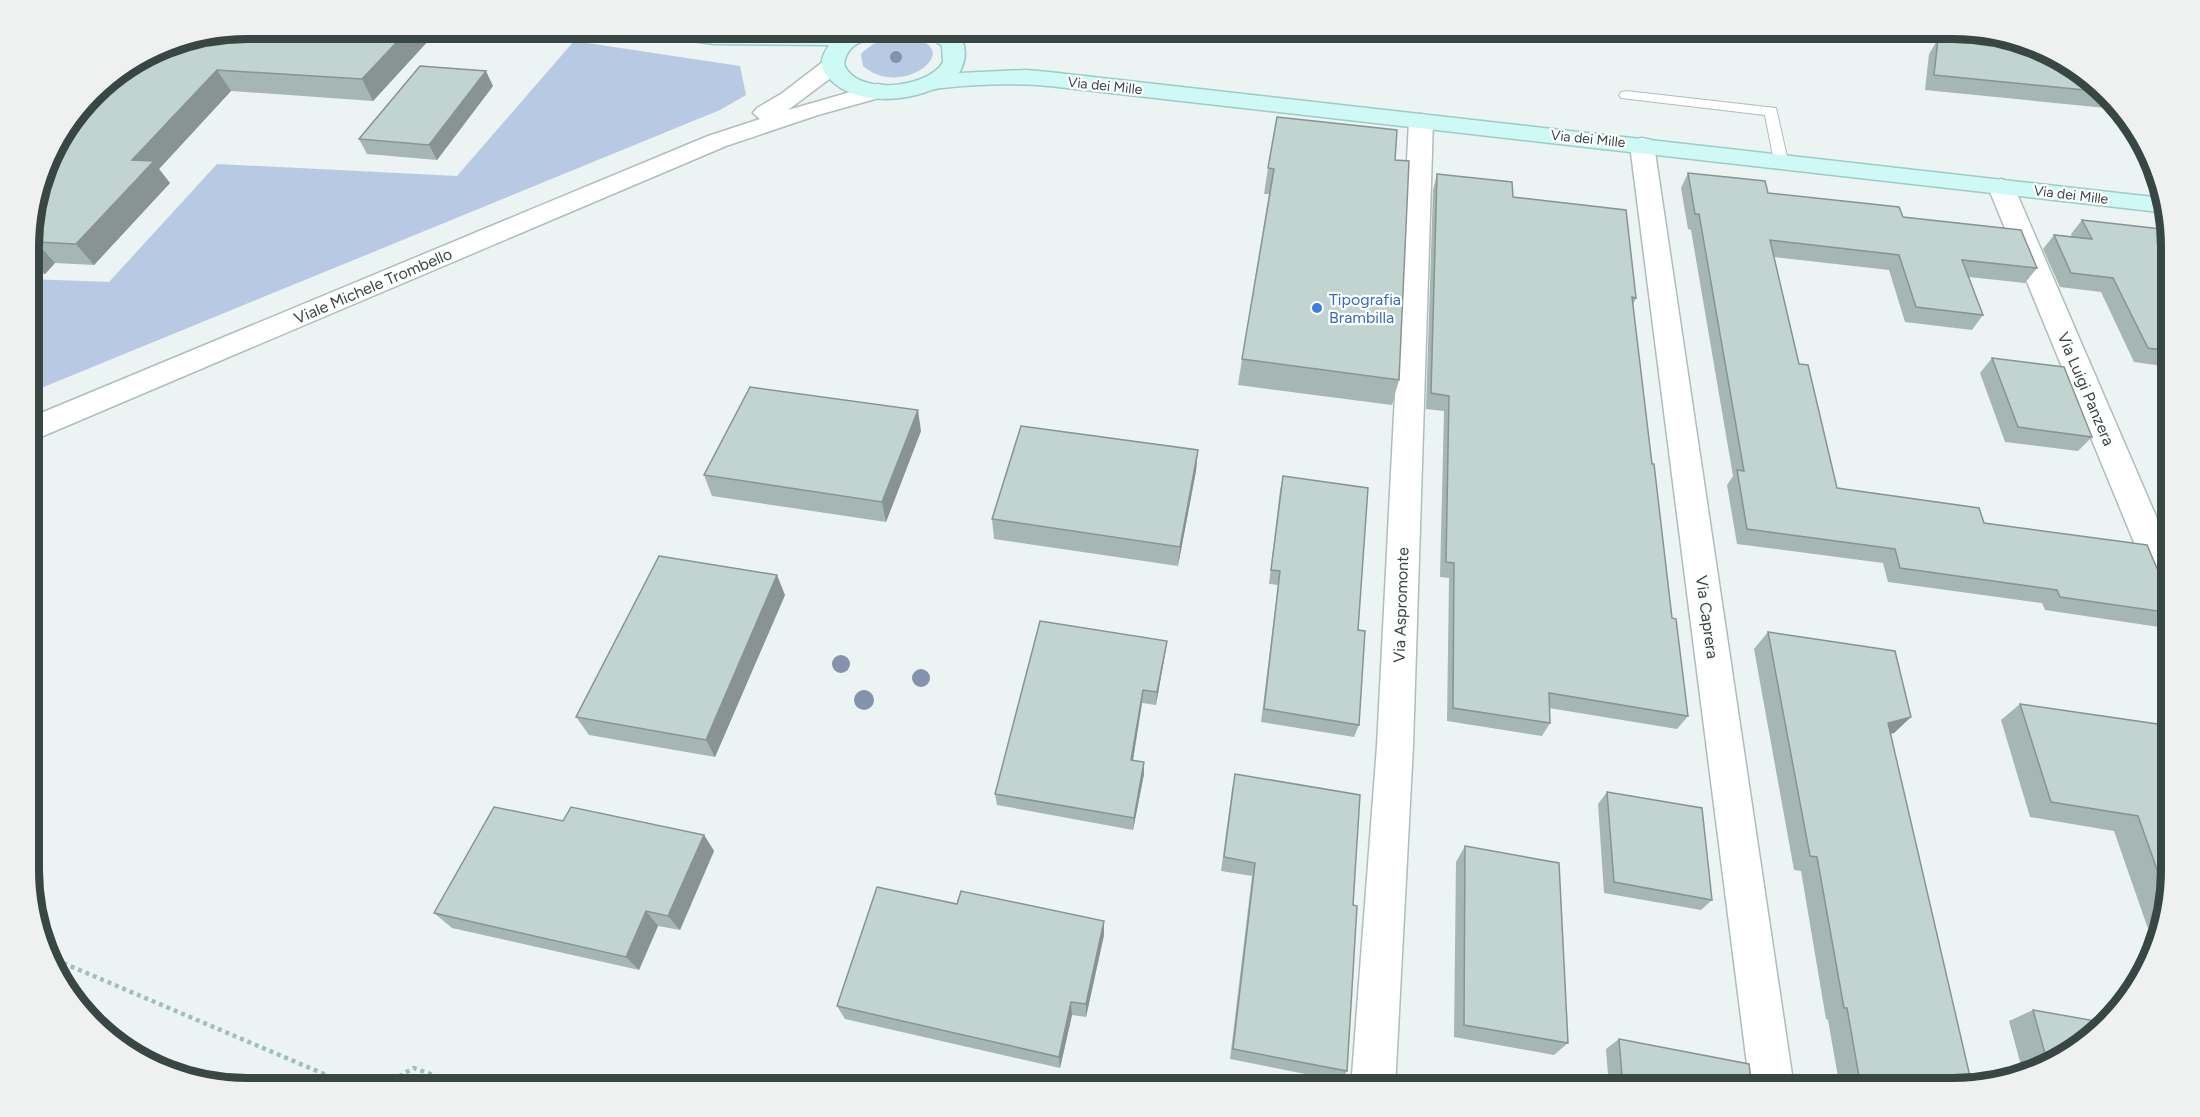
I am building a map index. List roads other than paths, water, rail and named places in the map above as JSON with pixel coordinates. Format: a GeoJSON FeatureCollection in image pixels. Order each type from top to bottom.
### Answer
{"type":"FeatureCollection","features":[{"type":"Feature","properties":{"kind":"main road"},"geometry":{"type":"LineString","coordinates":[[726,39],[832,66]]}},
{"type":"Feature","properties":{"kind":"main road"},"geometry":{"type":"LineString","coordinates":[[845,39],[834,51],[832,66],[837,75],[847,83],[878,91],[908,90],[935,81],[948,72],[956,61],[956,50],[949,39]]}},
{"type":"Feature","properties":{"kind":"main road","name":"Via dei Mille"},"geometry":{"type":"LineString","coordinates":[[956,50],[1026,77]]}},
{"type":"Feature","properties":{"kind":"main road","name":"Via dei Mille"},"geometry":{"type":"LineString","coordinates":[[935,81],[1026,77],[2156,205]]}},
{"type":"Feature","properties":{"kind":"street","name":"Viale Michele Trombello"},"geometry":{"type":"LineString","coordinates":[[717,141],[789,99],[832,66]]}},
{"type":"Feature","properties":{"kind":"street","name":"Viale Michele Trombello"},"geometry":{"type":"LineString","coordinates":[[39,427],[717,141],[810,110],[878,91]]}},
{"type":"Feature","properties":{"kind":"street","name":"Via Aspromonte"},"geometry":{"type":"LineString","coordinates":[[1374,1078],[1395,746],[1421,120]]}},
{"type":"Feature","properties":{"kind":"street","name":"Via Caprera"},"geometry":{"type":"LineString","coordinates":[[1641,145],[1771,1078]]}},
{"type":"Feature","properties":{"kind":"street","name":"Via Luigi Panzera"},"geometry":{"type":"LineString","coordinates":[[2001,187],[2161,567]]}},
{"type":"Feature","properties":{"kind":"lane"},"geometry":{"type":"LineString","coordinates":[[1626,94],[1770,111],[1781,161]]}},
{"type":"Feature","properties":{"kind":"place","name":"Tipografia Brambilla"},"geometry":{"type":"Point","coordinates":[1317,308]}}]}
